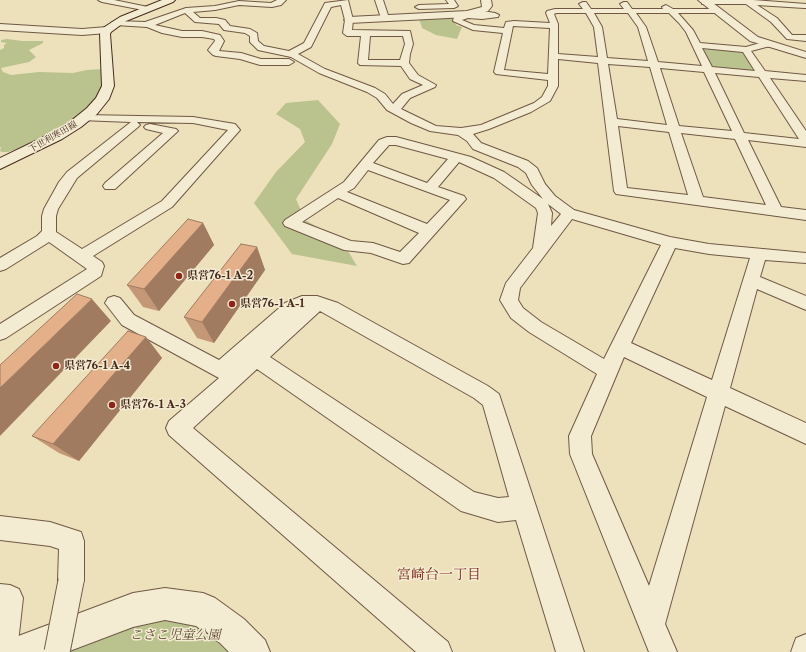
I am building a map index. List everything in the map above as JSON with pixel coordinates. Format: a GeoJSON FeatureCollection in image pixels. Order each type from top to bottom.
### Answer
{"type":"FeatureCollection","features":[{"type":"Feature","properties":{"kind":"street"},"geometry":{"type":"LineString","coordinates":[[102,0],[148,8]]}},
{"type":"Feature","properties":{"kind":"street"},"geometry":{"type":"LineString","coordinates":[[111,26],[148,8],[170,0]]}},
{"type":"Feature","properties":{"kind":"street"},"geometry":{"type":"LineString","coordinates":[[0,27],[82,32],[111,26],[148,25],[186,10],[215,8],[238,3],[272,5],[278,4],[282,0]]}},
{"type":"Feature","properties":{"kind":"street"},"geometry":{"type":"LineString","coordinates":[[379,0],[385,18]]}},
{"type":"Feature","properties":{"kind":"street"},"geometry":{"type":"LineString","coordinates":[[349,20],[385,18],[419,8],[454,6],[450,0]]}},
{"type":"Feature","properties":{"kind":"street"},"geometry":{"type":"LineString","coordinates":[[476,12],[485,9],[487,6],[486,0]]}},
{"type":"Feature","properties":{"kind":"street"},"geometry":{"type":"LineString","coordinates":[[580,0],[598,27],[621,191],[806,215]]}},
{"type":"Feature","properties":{"kind":"street"},"geometry":{"type":"LineString","coordinates":[[620,0],[642,27],[697,201]]}},
{"type":"Feature","properties":{"kind":"street"},"geometry":{"type":"LineString","coordinates":[[659,0],[686,26],[776,211]]}},
{"type":"Feature","properties":{"kind":"street"},"geometry":{"type":"LineString","coordinates":[[798,0],[805,7]]}},
{"type":"Feature","properties":{"kind":"street"},"geometry":{"type":"LineString","coordinates":[[319,1],[330,4],[345,1],[349,20],[347,33],[407,33],[409,44],[405,54],[404,63],[414,77],[430,86],[406,96],[395,110]]}},
{"type":"Feature","properties":{"kind":"street"},"geometry":{"type":"LineString","coordinates":[[704,1],[748,1],[805,7]]}},
{"type":"Feature","properties":{"kind":"street"},"geometry":{"type":"LineString","coordinates":[[704,1],[754,39],[806,55]]}},
{"type":"Feature","properties":{"kind":"street"},"geometry":{"type":"LineString","coordinates":[[748,1],[774,20],[790,37],[806,38]]}},
{"type":"Feature","properties":{"kind":"street"},"geometry":{"type":"LineString","coordinates":[[290,54],[308,45],[330,4]]}},
{"type":"Feature","properties":{"kind":"street"},"geometry":{"type":"LineString","coordinates":[[419,8],[476,12],[495,15],[482,17],[468,16],[457,19],[457,21],[473,27],[507,31]]}},
{"type":"Feature","properties":{"kind":"street"},"geometry":{"type":"LineString","coordinates":[[186,10],[198,20],[221,21],[227,28],[250,32],[255,37],[255,44],[261,48],[290,54],[325,73],[375,92],[382,96],[395,110],[434,129],[461,132],[470,131],[485,126],[538,105],[550,93],[553,86],[554,26],[550,13],[555,11],[716,11]]}},
{"type":"Feature","properties":{"kind":"street"},"geometry":{"type":"LineString","coordinates":[[553,77],[499,72],[509,24],[514,22],[554,26]]}},
{"type":"Feature","properties":{"kind":"street"},"geometry":{"type":"LineString","coordinates":[[148,25],[165,31],[182,34],[202,34],[217,37],[220,41],[213,50],[217,54],[242,56],[260,62],[299,63],[316,72],[325,73]]}},
{"type":"Feature","properties":{"kind":"street","name":"下世利寒田線"},"geometry":{"type":"LineString","coordinates":[[0,164],[57,136],[84,118],[98,104],[107,89],[108,80],[105,34],[111,26]]}},
{"type":"Feature","properties":{"kind":"street"},"geometry":{"type":"LineString","coordinates":[[366,34],[363,63],[404,63]]}},
{"type":"Feature","properties":{"kind":"street"},"geometry":{"type":"LineString","coordinates":[[696,45],[746,50],[767,44]]}},
{"type":"Feature","properties":{"kind":"street"},"geometry":{"type":"LineString","coordinates":[[746,50],[806,142]]}},
{"type":"Feature","properties":{"kind":"street"},"geometry":{"type":"LineString","coordinates":[[553,56],[806,78]]}},
{"type":"Feature","properties":{"kind":"street"},"geometry":{"type":"LineString","coordinates":[[82,256],[167,204],[234,130],[231,126],[193,120],[84,118]]}},
{"type":"Feature","properties":{"kind":"street"},"geometry":{"type":"LineString","coordinates":[[98,119],[172,132],[110,186]]}},
{"type":"Feature","properties":{"kind":"street"},"geometry":{"type":"LineString","coordinates":[[612,122],[806,142]]}},
{"type":"Feature","properties":{"kind":"street"},"geometry":{"type":"LineString","coordinates":[[0,265],[42,240],[48,234],[50,230],[48,216],[66,182],[134,125]]}},
{"type":"Feature","properties":{"kind":"street"},"geometry":{"type":"LineString","coordinates":[[461,132],[471,138],[476,146],[523,164],[532,171],[539,185],[550,199],[569,213],[670,242],[709,249],[806,258]]}},
{"type":"Feature","properties":{"kind":"street"},"geometry":{"type":"LineString","coordinates":[[366,165],[459,199],[403,259],[373,248],[349,246],[290,223],[354,181],[380,146],[387,141],[401,142],[467,160],[499,175],[527,194],[543,207],[545,213],[541,248]]}},
{"type":"Feature","properties":{"kind":"street"},"geometry":{"type":"LineString","coordinates":[[429,188],[457,157]]}},
{"type":"Feature","properties":{"kind":"street"},"geometry":{"type":"LineString","coordinates":[[337,193],[430,231]]}},
{"type":"Feature","properties":{"kind":"street"},"geometry":{"type":"LineString","coordinates":[[569,213],[512,287],[509,300],[517,313],[535,327],[608,371]]}},
{"type":"Feature","properties":{"kind":"street"},"geometry":{"type":"LineString","coordinates":[[0,333],[95,272],[96,266],[48,234]]}},
{"type":"Feature","properties":{"kind":"street"},"geometry":{"type":"LineString","coordinates":[[663,652],[581,454],[580,436],[608,371],[670,242]]}},
{"type":"Feature","properties":{"kind":"street"},"geometry":{"type":"LineString","coordinates":[[651,625],[759,254]]}},
{"type":"Feature","properties":{"kind":"street"},"geometry":{"type":"LineString","coordinates":[[751,280],[806,302]]}},
{"type":"Feature","properties":{"kind":"street"},"geometry":{"type":"LineString","coordinates":[[114,303],[128,320],[221,370],[291,308],[302,304],[317,303],[332,308],[481,392],[492,400],[570,652]]}},
{"type":"Feature","properties":{"kind":"street"},"geometry":{"type":"LineString","coordinates":[[317,303],[177,428],[438,652]]}},
{"type":"Feature","properties":{"kind":"street"},"geometry":{"type":"LineString","coordinates":[[620,346],[806,434]]}},
{"type":"Feature","properties":{"kind":"street"},"geometry":{"type":"LineString","coordinates":[[256,358],[469,503],[498,510],[524,507]]}},
{"type":"Feature","properties":{"kind":"street"},"geometry":{"type":"LineString","coordinates":[[0,528],[50,534],[72,541],[71,582],[57,652]]}},
{"type":"Feature","properties":{"kind":"street"},"geometry":{"type":"LineString","coordinates":[[0,597],[10,598],[3,652]]}},
{"type":"Feature","properties":{"kind":"street"},"geometry":{"type":"LineString","coordinates":[[21,652],[133,610],[165,604],[203,610],[232,631],[253,652]]}},
{"type":"Feature","properties":{"kind":"green space"},"geometry":{"type":"Polygon","coordinates":[[[450,14],[456,25],[462,27],[457,39],[436,35],[422,28],[418,15],[450,14]]]}},
{"type":"Feature","properties":{"kind":"green space"},"geometry":{"type":"Polygon","coordinates":[[[1,40],[43,41],[43,43],[29,50],[36,57],[29,62],[1,68],[3,72],[11,75],[39,72],[73,73],[102,69],[108,79],[98,100],[64,128],[24,147],[8,152],[2,152],[0,151],[0,50],[4,48],[4,45],[7,43],[1,42],[1,40]]]}},
{"type":"Feature","properties":{"kind":"green space"},"geometry":{"type":"Polygon","coordinates":[[[705,47],[744,51],[756,71],[711,67],[702,48],[705,47]]]}},
{"type":"Feature","properties":{"kind":"green space"},"geometry":{"type":"Polygon","coordinates":[[[318,100],[340,124],[332,144],[296,199],[305,220],[342,241],[357,266],[292,254],[254,203],[276,172],[305,142],[300,129],[276,114],[286,103],[318,100]]]}},
{"type":"Feature","properties":{"kind":"green space","name":"こさこ児童公園"},"geometry":{"type":"Polygon","coordinates":[[[184,618],[235,652],[67,652],[135,622],[184,618]]]}},
{"type":"Feature","properties":{"kind":"building"},"geometry":{"type":"Polygon","coordinates":[[[188,219],[203,223],[144,289],[127,285],[188,219]]]}},
{"type":"Feature","properties":{"kind":"building"},"geometry":{"type":"Polygon","coordinates":[[[241,244],[257,247],[202,322],[184,317],[241,244]]]}},
{"type":"Feature","properties":{"kind":"building"},"geometry":{"type":"Polygon","coordinates":[[[77,294],[92,299],[0,388],[0,365],[77,294]]]}},
{"type":"Feature","properties":{"kind":"building"},"geometry":{"type":"Polygon","coordinates":[[[128,331],[146,337],[53,444],[32,436],[128,331]]]}},
{"type":"Feature","properties":{"kind":"place","name":"県営76-1 A-2"},"geometry":{"type":"Point","coordinates":[179,276]}},
{"type":"Feature","properties":{"kind":"place","name":"県営76-1 A-1"},"geometry":{"type":"Point","coordinates":[232,304]}},
{"type":"Feature","properties":{"kind":"place","name":"県営76-1 A-4"},"geometry":{"type":"Point","coordinates":[56,366]}},
{"type":"Feature","properties":{"kind":"place","name":"県営76-1 A-3"},"geometry":{"type":"Point","coordinates":[112,405]}},
{"type":"Feature","properties":{"kind":"district","name":"宮崎台一丁目"},"geometry":{"type":"Point","coordinates":[439,575]}}]}
